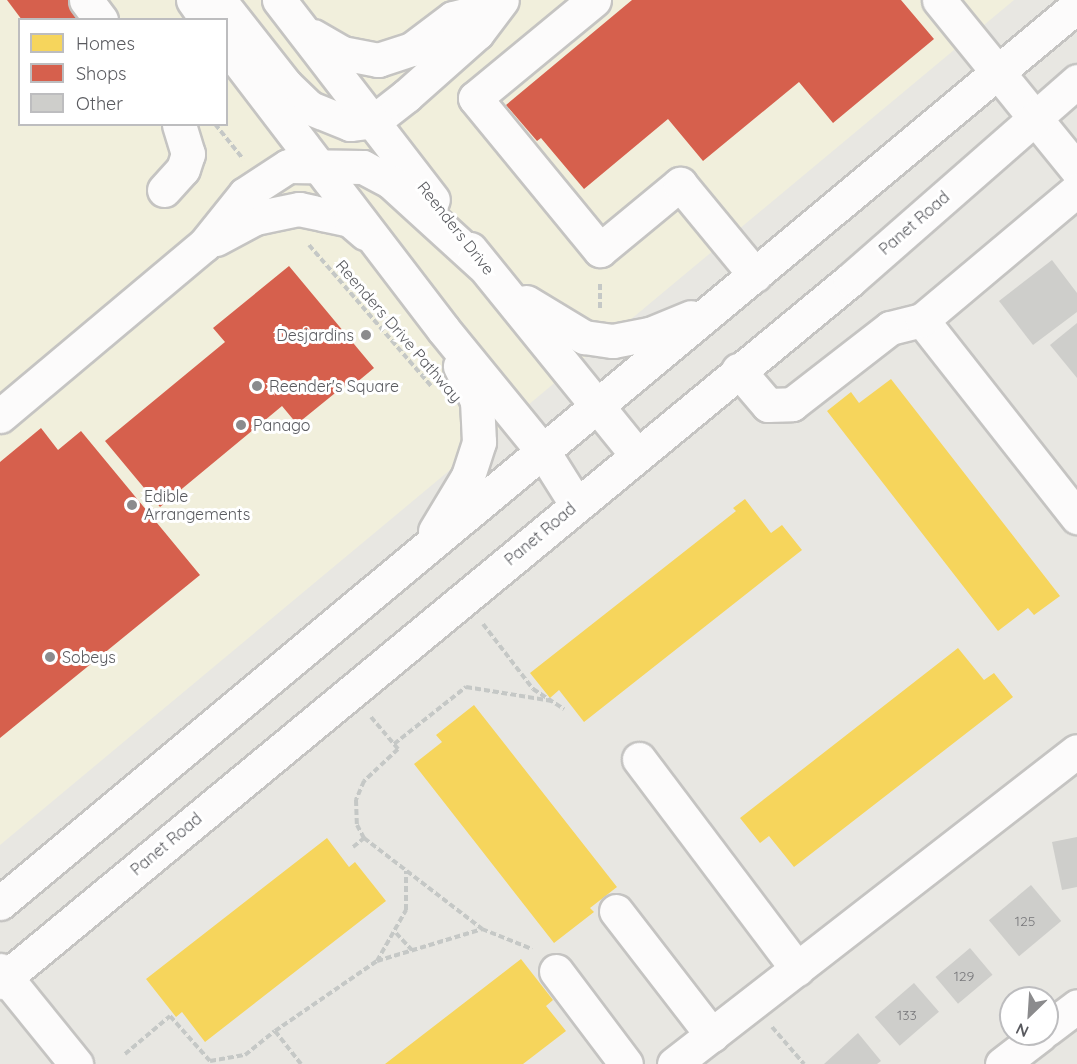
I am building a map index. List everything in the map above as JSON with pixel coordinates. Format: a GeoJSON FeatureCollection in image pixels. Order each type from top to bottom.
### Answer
{"type":"FeatureCollection","features":[{"type":"Feature","properties":{"kind":"street"},"geometry":{"type":"LineString","coordinates":[[86,0],[100,18]]}},
{"type":"Feature","properties":{"kind":"street"},"geometry":{"type":"LineString","coordinates":[[193,0],[206,18]]}},
{"type":"Feature","properties":{"kind":"street"},"geometry":{"type":"LineString","coordinates":[[219,0],[286,85],[310,108],[350,124],[374,121],[477,33],[494,3]]}},
{"type":"Feature","properties":{"kind":"street","name":"Reenders Drive"},"geometry":{"type":"LineString","coordinates":[[279,0],[493,276],[599,405],[636,454]]}},
{"type":"Feature","properties":{"kind":"street"},"geometry":{"type":"LineString","coordinates":[[594,0],[475,98],[600,250],[680,184],[755,275]]}},
{"type":"Feature","properties":{"kind":"street"},"geometry":{"type":"LineString","coordinates":[[939,0],[1077,170]]}},
{"type":"Feature","properties":{"kind":"street"},"geometry":{"type":"LineString","coordinates":[[302,29],[342,53],[378,60],[412,49],[453,18],[494,3]]}},
{"type":"Feature","properties":{"kind":"street"},"geometry":{"type":"LineString","coordinates":[[0,903],[544,453],[1077,6]]}},
{"type":"Feature","properties":{"kind":"street"},"geometry":{"type":"LineString","coordinates":[[228,48],[443,329],[544,453],[576,504]]}},
{"type":"Feature","properties":{"kind":"street","name":"Panet Road"},"geometry":{"type":"LineString","coordinates":[[2,976],[850,280],[1077,81]]}},
{"type":"Feature","properties":{"kind":"street"},"geometry":{"type":"LineString","coordinates":[[164,189],[183,169],[188,154],[180,126]]}},
{"type":"Feature","properties":{"kind":"street"},"geometry":{"type":"LineString","coordinates":[[0,416],[204,245],[245,194],[288,166],[363,167],[391,182],[493,276],[584,337],[613,341],[650,334],[719,305]]}},
{"type":"Feature","properties":{"kind":"street"},"geometry":{"type":"LineString","coordinates":[[738,370],[768,405],[792,404],[890,328],[922,320],[1077,190]]}},
{"type":"Feature","properties":{"kind":"street"},"geometry":{"type":"LineString","coordinates":[[204,245],[255,218],[299,209],[350,220],[385,253]]}},
{"type":"Feature","properties":{"kind":"street"},"geometry":{"type":"LineString","coordinates":[[922,320],[1077,517]]}},
{"type":"Feature","properties":{"kind":"street"},"geometry":{"type":"LineString","coordinates":[[417,557],[468,476],[479,442],[477,400],[443,329]]}},
{"type":"Feature","properties":{"kind":"street"},"geometry":{"type":"LineString","coordinates":[[674,1064],[1077,751]]}},
{"type":"Feature","properties":{"kind":"street"},"geometry":{"type":"LineString","coordinates":[[639,759],[797,969]]}},
{"type":"Feature","properties":{"kind":"street"},"geometry":{"type":"LineString","coordinates":[[616,910],[712,1035]]}},
{"type":"Feature","properties":{"kind":"street"},"geometry":{"type":"LineString","coordinates":[[548,962],[626,1064]]}},
{"type":"Feature","properties":{"kind":"street"},"geometry":{"type":"LineString","coordinates":[[2,976],[76,1064]]}},
{"type":"Feature","properties":{"kind":"street"},"geometry":{"type":"LineString","coordinates":[[1059,1020],[1077,1006]]}},
{"type":"Feature","properties":{"kind":"street"},"geometry":{"type":"LineString","coordinates":[[1002,1064],[1025,1046]]}},
{"type":"Feature","properties":{"kind":"path"},"geometry":{"type":"LineString","coordinates":[[217,126],[262,183]]}},
{"type":"Feature","properties":{"kind":"path","name":"Reenders Drive Pathway"},"geometry":{"type":"LineString","coordinates":[[281,213],[434,389]]}},
{"type":"Feature","properties":{"kind":"path"},"geometry":{"type":"LineString","coordinates":[[600,250],[600,320]]}},
{"type":"Feature","properties":{"kind":"path"},"geometry":{"type":"LineString","coordinates":[[481,621],[533,689],[564,709]]}},
{"type":"Feature","properties":{"kind":"path"},"geometry":{"type":"LineString","coordinates":[[394,744],[466,687],[552,701]]}},
{"type":"Feature","properties":{"kind":"path"},"geometry":{"type":"LineString","coordinates":[[371,716],[398,749],[364,781],[356,800],[357,825],[364,838],[482,929],[548,962]]}},
{"type":"Feature","properties":{"kind":"path"},"geometry":{"type":"LineString","coordinates":[[353,848],[364,838]]}},
{"type":"Feature","properties":{"kind":"path"},"geometry":{"type":"LineString","coordinates":[[377,961],[396,933],[406,909],[406,871]]}},
{"type":"Feature","properties":{"kind":"path"},"geometry":{"type":"LineString","coordinates":[[125,1054],[170,1016],[210,1061],[245,1055],[275,1031],[377,961],[482,929]]}},
{"type":"Feature","properties":{"kind":"path"},"geometry":{"type":"LineString","coordinates":[[396,933],[411,950]]}},
{"type":"Feature","properties":{"kind":"path"},"geometry":{"type":"LineString","coordinates":[[753,1003],[804,1064]]}},
{"type":"Feature","properties":{"kind":"path"},"geometry":{"type":"LineString","coordinates":[[275,1031],[301,1064]]}},
{"type":"Feature","properties":{"kind":"shaded area"},"geometry":{"type":"Polygon","coordinates":[[[0,0],[1014,0],[0,845],[0,0]]]}},
{"type":"Feature","properties":{"kind":"building: Homes"},"geometry":{"type":"Polygon","coordinates":[[[891,379],[1060,596],[1034,615],[1028,608],[998,631],[827,411],[851,392],[859,403],[891,379]]]}},
{"type":"Feature","properties":{"kind":"building: Homes"},"geometry":{"type":"Polygon","coordinates":[[[745,499],[771,533],[782,525],[802,550],[584,722],[559,690],[550,698],[530,673],[736,511],[733,508],[745,499]]]}},
{"type":"Feature","properties":{"kind":"building: Homes"},"geometry":{"type":"Polygon","coordinates":[[[958,648],[984,680],[994,673],[1013,697],[794,867],[769,836],[760,843],[740,818],[958,648]]]}},
{"type":"Feature","properties":{"kind":"building: Homes"},"geometry":{"type":"Polygon","coordinates":[[[474,705],[617,887],[590,908],[594,912],[554,943],[414,764],[442,742],[436,735],[474,705]]]}},
{"type":"Feature","properties":{"kind":"building: Homes"},"geometry":{"type":"Polygon","coordinates":[[[327,838],[349,867],[355,862],[386,901],[205,1042],[182,1012],[176,1017],[146,979],[327,838]]]}},
{"type":"Feature","properties":{"kind":"building: Homes"},"geometry":{"type":"Polygon","coordinates":[[[521,959],[553,1000],[546,1006],[566,1031],[523,1064],[385,1064],[521,959]]]}},
{"type":"Feature","properties":{"kind":"building: Shops"},"geometry":{"type":"Polygon","coordinates":[[[7,0],[78,0],[92,18],[20,18],[7,0]]]}},
{"type":"Feature","properties":{"kind":"building: Shops"},"geometry":{"type":"Polygon","coordinates":[[[632,0],[901,0],[934,39],[833,123],[799,82],[703,161],[668,119],[584,189],[541,138],[537,141],[506,105],[632,0]]]}},
{"type":"Feature","properties":{"kind":"building: Shops","name":"Reender's Square"},"geometry":{"type":"Polygon","coordinates":[[[289,266],[374,368],[350,388],[345,385],[297,424],[282,406],[160,507],[105,441],[225,342],[213,328],[289,266]]]}},
{"type":"Feature","properties":{"kind":"building: Shops","name":"Sobeys"},"geometry":{"type":"Polygon","coordinates":[[[41,428],[58,450],[81,431],[200,575],[0,738],[0,462],[41,428]]]}},
{"type":"Feature","properties":{"kind":"building: Other"},"geometry":{"type":"Polygon","coordinates":[[[1052,260],[1077,293],[1077,312],[1033,345],[999,301],[1052,260]]]}},
{"type":"Feature","properties":{"kind":"building: Other"},"geometry":{"type":"Polygon","coordinates":[[[1077,323],[1077,378],[1050,345],[1077,323]]]}},
{"type":"Feature","properties":{"kind":"building: Other"},"geometry":{"type":"Polygon","coordinates":[[[1077,837],[1077,887],[1062,890],[1052,842],[1077,837]]]}},
{"type":"Feature","properties":{"kind":"building: Other"},"geometry":{"type":"Polygon","coordinates":[[[1031,885],[1061,921],[1019,956],[989,920],[1031,885]]]}},
{"type":"Feature","properties":{"kind":"building: Other"},"geometry":{"type":"Polygon","coordinates":[[[970,948],[992,975],[958,1004],[936,977],[970,948]]]}},
{"type":"Feature","properties":{"kind":"building: Other"},"geometry":{"type":"Polygon","coordinates":[[[914,983],[939,1012],[900,1046],[875,1017],[914,983]]]}},
{"type":"Feature","properties":{"kind":"building: Other"},"geometry":{"type":"Polygon","coordinates":[[[858,1033],[881,1061],[877,1064],[824,1064],[858,1033]]]}},
{"type":"Feature","properties":{"kind":"place","name":"Desjardins"},"geometry":{"type":"Point","coordinates":[366,335]}},
{"type":"Feature","properties":{"kind":"place","name":"Reender's Square"},"geometry":{"type":"Point","coordinates":[257,386]}},
{"type":"Feature","properties":{"kind":"place","name":"Panago"},"geometry":{"type":"Point","coordinates":[241,425]}},
{"type":"Feature","properties":{"kind":"place","name":"Edible Arrangements"},"geometry":{"type":"Point","coordinates":[132,505]}},
{"type":"Feature","properties":{"kind":"place","name":"Sobeys"},"geometry":{"type":"Point","coordinates":[50,657]}}]}
